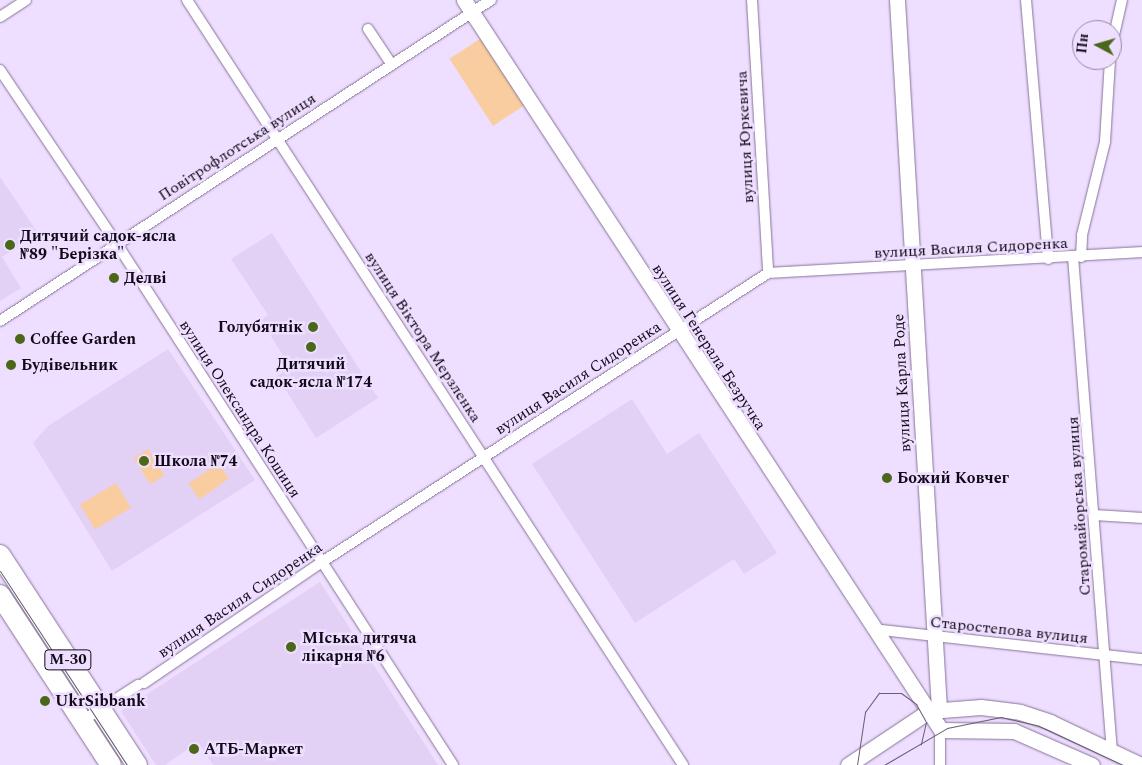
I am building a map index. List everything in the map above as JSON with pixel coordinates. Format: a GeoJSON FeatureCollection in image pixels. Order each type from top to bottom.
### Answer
{"type":"FeatureCollection","features":[{"type":"Feature","properties":{"kind":"highway","name":"М-30"},"geometry":{"type":"LineString","coordinates":[[0,555],[137,765]]}},
{"type":"Feature","properties":{"kind":"highway","name":"М-30"},"geometry":{"type":"LineString","coordinates":[[0,595],[111,765]]}},
{"type":"Feature","properties":{"kind":"street"},"geometry":{"type":"LineString","coordinates":[[0,17],[26,0]]}},
{"type":"Feature","properties":{"kind":"street","name":"вулиця Віктора Мерзленка"},"geometry":{"type":"LineString","coordinates":[[186,0],[683,765]]}},
{"type":"Feature","properties":{"kind":"street","name":"Повітрофлотська вулиця"},"geometry":{"type":"LineString","coordinates":[[0,321],[276,138],[392,65],[468,6],[491,0]]}},
{"type":"Feature","properties":{"kind":"street","name":"вулиця Юркевича"},"geometry":{"type":"LineString","coordinates":[[752,0],[768,273]]}},
{"type":"Feature","properties":{"kind":"street","name":"вулиця Карла Роде"},"geometry":{"type":"LineString","coordinates":[[897,0],[935,638],[934,710]]}},
{"type":"Feature","properties":{"kind":"street"},"geometry":{"type":"LineString","coordinates":[[1026,0],[1048,259]]}},
{"type":"Feature","properties":{"kind":"street"},"geometry":{"type":"LineString","coordinates":[[1117,20],[1122,0]]}},
{"type":"Feature","properties":{"kind":"street","name":"вулиця Генерала Безручка"},"geometry":{"type":"LineString","coordinates":[[468,6],[873,629],[934,710],[941,730]]}},
{"type":"Feature","properties":{"kind":"street"},"geometry":{"type":"LineString","coordinates":[[368,29],[392,65]]}},
{"type":"Feature","properties":{"kind":"street","name":"вулиця Олександра Кошиця"},"geometry":{"type":"LineString","coordinates":[[0,70],[117,244],[453,765]]}},
{"type":"Feature","properties":{"kind":"street","name":"Старомайорська вулиця"},"geometry":{"type":"LineString","coordinates":[[1109,70],[1105,142],[1077,257],[1112,752]]}},
{"type":"Feature","properties":{"kind":"street","name":"вулиця Василя Сидоренка"},"geometry":{"type":"LineString","coordinates":[[82,721],[141,684],[322,562],[768,273],[1048,259],[1142,252]]}},
{"type":"Feature","properties":{"kind":"street"},"geometry":{"type":"LineString","coordinates":[[1095,515],[1142,518]]}},
{"type":"Feature","properties":{"kind":"street","name":"Старостепова вулиця"},"geometry":{"type":"LineString","coordinates":[[873,629],[935,638],[1142,659]]}},
{"type":"Feature","properties":{"kind":"street"},"geometry":{"type":"LineString","coordinates":[[848,765],[934,710],[981,707],[1020,712],[1140,765]]}},
{"type":"Feature","properties":{"kind":"street"},"geometry":{"type":"LineString","coordinates":[[940,765],[941,730],[1014,731],[1092,765]]}},
{"type":"Feature","properties":{"kind":"shaded area"},"geometry":{"type":"Polygon","coordinates":[[[483,37],[527,104],[493,126],[449,59],[483,37]]]}},
{"type":"Feature","properties":{"kind":"shaded area","name":"Дитячий садок-ясла №89 \"Берізка\""},"geometry":{"type":"Polygon","coordinates":[[[0,177],[38,233],[2,257],[21,288],[0,301],[0,177]]]}},
{"type":"Feature","properties":{"kind":"shaded area","name":"Дитячий садок-ясла №174"},"geometry":{"type":"Polygon","coordinates":[[[272,233],[378,398],[316,438],[277,376],[290,367],[261,320],[268,315],[231,259],[272,233]]]}},
{"type":"Feature","properties":{"kind":"shaded area","name":"Школа №74"},"geometry":{"type":"Polygon","coordinates":[[[168,349],[255,480],[112,571],[33,443],[48,426],[168,349]]]}},
{"type":"Feature","properties":{"kind":"shaded area"},"geometry":{"type":"Polygon","coordinates":[[[632,399],[667,454],[699,433],[777,553],[744,574],[734,559],[635,623],[532,464],[632,399]]]}},
{"type":"Feature","properties":{"kind":"shaded area"},"geometry":{"type":"Polygon","coordinates":[[[148,449],[164,475],[150,484],[134,458],[148,449]]]}},
{"type":"Feature","properties":{"kind":"shaded area"},"geometry":{"type":"Polygon","coordinates":[[[218,463],[229,479],[199,499],[189,484],[218,463]]]}},
{"type":"Feature","properties":{"kind":"shaded area"},"geometry":{"type":"Polygon","coordinates":[[[116,483],[131,508],[95,529],[80,505],[116,483]]]}},
{"type":"Feature","properties":{"kind":"shaded area","name":"МІська дитяча лікарня №6"},"geometry":{"type":"Polygon","coordinates":[[[320,582],[438,765],[213,765],[198,742],[165,765],[156,765],[121,711],[320,582]]]}},
{"type":"Feature","properties":{"kind":"tram line"},"geometry":{"type":"LineString","coordinates":[[0,571],[127,765]]}},
{"type":"Feature","properties":{"kind":"tram line"},"geometry":{"type":"LineString","coordinates":[[857,765],[865,712],[879,693],[901,693],[916,704],[926,722],[921,744]]}},
{"type":"Feature","properties":{"kind":"tram line"},"geometry":{"type":"LineString","coordinates":[[884,765],[947,728],[1001,717],[1039,726],[1123,765]]}},
{"type":"Feature","properties":{"kind":"place","name":"Дитячий садок-ясла №89 \"Берізка\""},"geometry":{"type":"Point","coordinates":[10,245]}},
{"type":"Feature","properties":{"kind":"place","name":"Делві"},"geometry":{"type":"Point","coordinates":[114,278]}},
{"type":"Feature","properties":{"kind":"place","name":"Голубятнік"},"geometry":{"type":"Point","coordinates":[313,327]}},
{"type":"Feature","properties":{"kind":"place","name":"Coffee Garden"},"geometry":{"type":"Point","coordinates":[20,339]}},
{"type":"Feature","properties":{"kind":"place","name":"Дитячий садок-ясла №174"},"geometry":{"type":"Point","coordinates":[311,347]}},
{"type":"Feature","properties":{"kind":"place","name":"Будівельник"},"geometry":{"type":"Point","coordinates":[11,365]}},
{"type":"Feature","properties":{"kind":"place","name":"Школа №74"},"geometry":{"type":"Point","coordinates":[144,461]}},
{"type":"Feature","properties":{"kind":"place","name":"Божий Ковчег"},"geometry":{"type":"Point","coordinates":[887,478]}},
{"type":"Feature","properties":{"kind":"place","name":"МІська дитяча лікарня №6"},"geometry":{"type":"Point","coordinates":[291,647]}},
{"type":"Feature","properties":{"kind":"place","name":"UkrSibbank"},"geometry":{"type":"Point","coordinates":[45,701]}},
{"type":"Feature","properties":{"kind":"place","name":"АТБ-Маркет"},"geometry":{"type":"Point","coordinates":[194,749]}}]}
